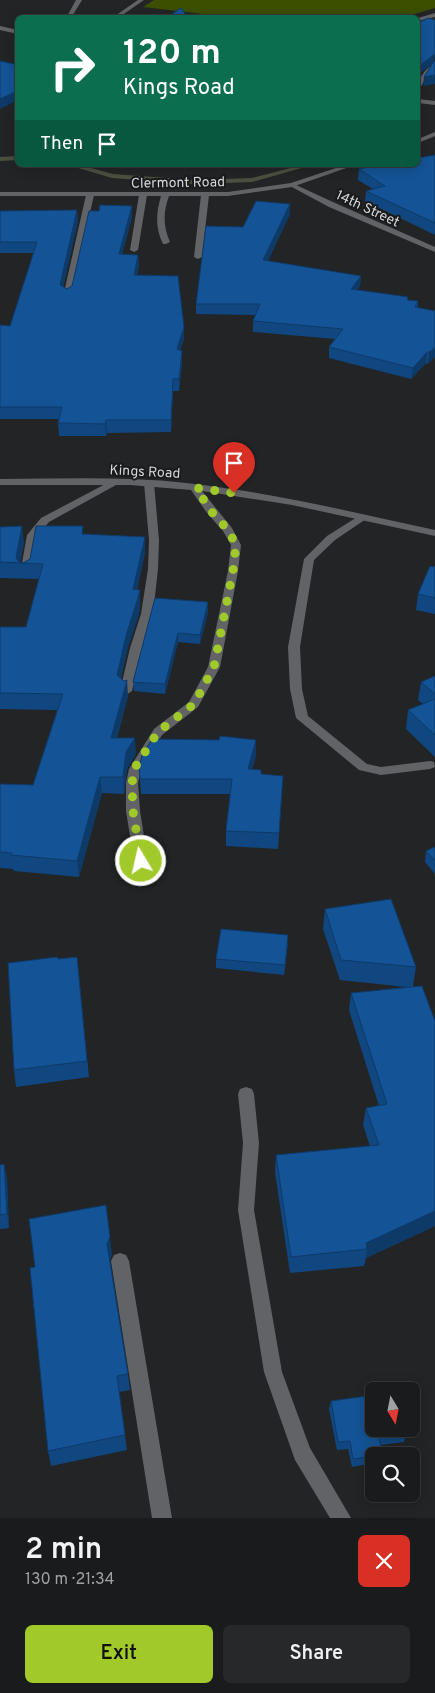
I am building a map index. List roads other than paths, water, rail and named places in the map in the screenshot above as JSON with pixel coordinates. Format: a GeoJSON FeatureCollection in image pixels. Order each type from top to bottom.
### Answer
{"type":"FeatureCollection","features":[{"type":"Feature","properties":{"kind":"street"},"geometry":{"type":"LineString","coordinates":[[70,15],[79,0]]}},
{"type":"Feature","properties":{"kind":"street"},"geometry":{"type":"LineString","coordinates":[[118,15],[141,0]]}},
{"type":"Feature","properties":{"kind":"street"},"geometry":{"type":"LineString","coordinates":[[420,19],[435,15]]}},
{"type":"Feature","properties":{"kind":"street"},"geometry":{"type":"LineString","coordinates":[[0,28],[15,31]]}},
{"type":"Feature","properties":{"kind":"street"},"geometry":{"type":"LineString","coordinates":[[420,84],[428,70],[435,66]]}},
{"type":"Feature","properties":{"kind":"street"},"geometry":{"type":"LineString","coordinates":[[420,101],[435,103]]}},
{"type":"Feature","properties":{"kind":"street"},"geometry":{"type":"LineString","coordinates":[[420,140],[435,134]]}},
{"type":"Feature","properties":{"kind":"street","name":"Clermont Road"},"geometry":{"type":"LineString","coordinates":[[0,194],[165,196],[254,192],[292,185],[346,167]]}},
{"type":"Feature","properties":{"kind":"street","name":"14th Street"},"geometry":{"type":"LineString","coordinates":[[292,185],[349,213],[435,250]]}},
{"type":"Feature","properties":{"kind":"street"},"geometry":{"type":"LineString","coordinates":[[67,297],[90,195]]}},
{"type":"Feature","properties":{"kind":"street"},"geometry":{"type":"LineString","coordinates":[[134,250],[143,195]]}},
{"type":"Feature","properties":{"kind":"street"},"geometry":{"type":"LineString","coordinates":[[198,257],[205,195]]}},
{"type":"Feature","properties":{"kind":"street"},"geometry":{"type":"LineString","coordinates":[[165,196],[160,210],[159,221],[166,242]]}},
{"type":"Feature","properties":{"kind":"street","name":"Kings Road"},"geometry":{"type":"LineString","coordinates":[[0,482],[149,483],[196,488],[254,495],[435,533]]}},
{"type":"Feature","properties":{"kind":"street"},"geometry":{"type":"LineString","coordinates":[[25,574],[32,535],[45,520],[113,483]]}},
{"type":"Feature","properties":{"kind":"street"},"geometry":{"type":"LineString","coordinates":[[126,691],[136,648],[147,614],[153,569],[154,540],[149,483]]}},
{"type":"Feature","properties":{"kind":"street"},"geometry":{"type":"LineString","coordinates":[[141,861],[133,811],[132,784],[134,769],[158,732],[194,704],[214,667],[233,571],[236,545],[228,530],[211,511],[196,488]]}},
{"type":"Feature","properties":{"kind":"street"},"geometry":{"type":"LineString","coordinates":[[362,517],[331,538],[309,559],[294,647],[296,689],[302,718],[363,767],[381,771],[430,765]]}},
{"type":"Feature","properties":{"kind":"street"},"geometry":{"type":"LineString","coordinates":[[246,1094],[251,1142],[246,1210],[273,1372],[302,1453],[341,1518]]}},
{"type":"Feature","properties":{"kind":"street"},"geometry":{"type":"LineString","coordinates":[[120,1261],[162,1518]]}},
{"type":"Feature","properties":{"kind":"waterway"},"geometry":{"type":"LineString","coordinates":[[0,159],[15,158]]}},
{"type":"Feature","properties":{"kind":"waterway"},"geometry":{"type":"LineString","coordinates":[[81,167],[112,176],[194,182],[252,180],[301,167]]}}]}
